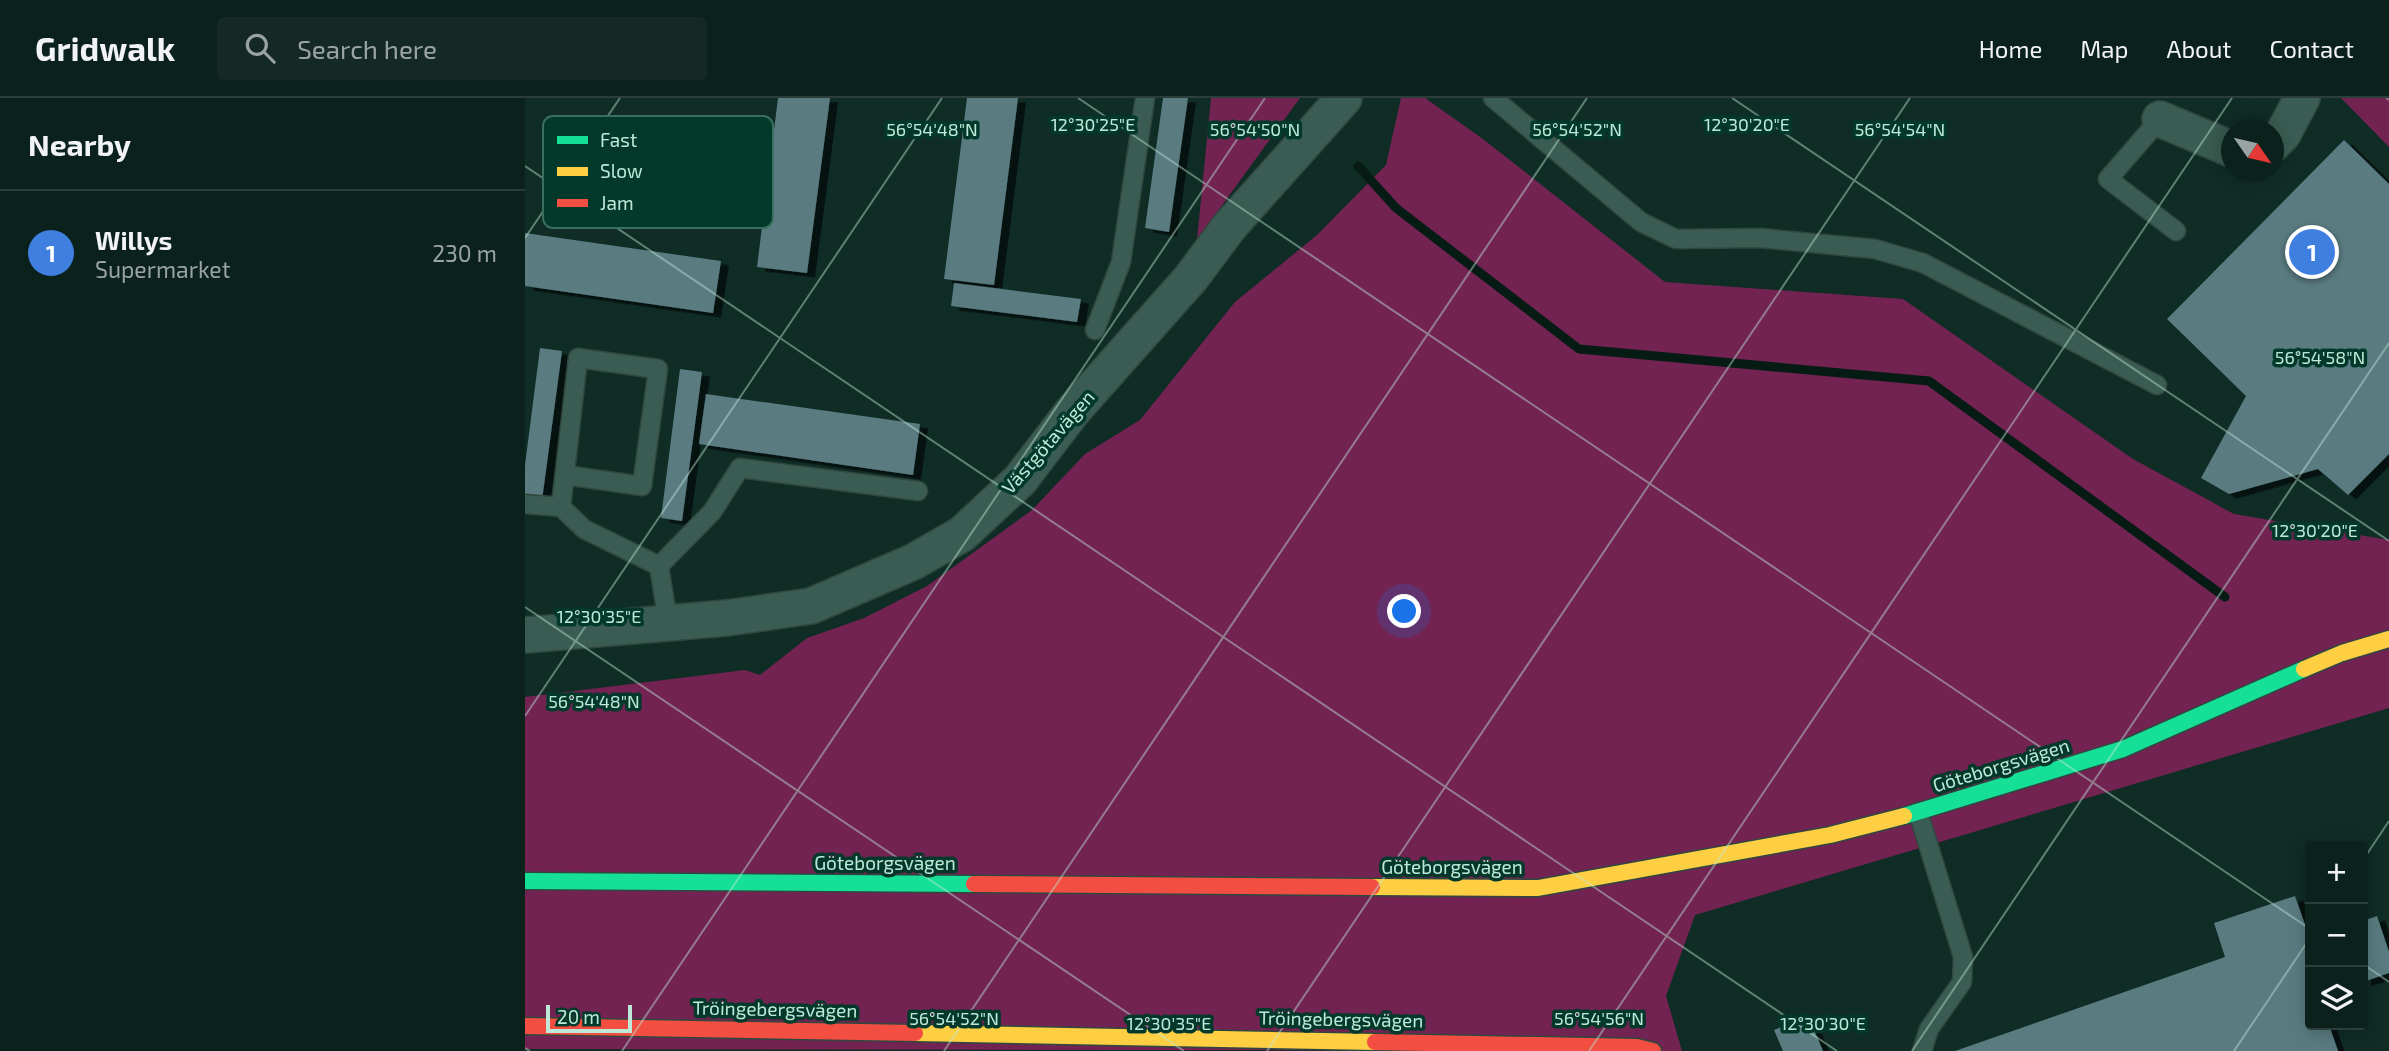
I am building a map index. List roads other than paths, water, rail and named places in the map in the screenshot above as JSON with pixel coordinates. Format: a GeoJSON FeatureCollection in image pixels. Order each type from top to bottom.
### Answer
{"type":"FeatureCollection","features":[{"type":"Feature","properties":{"kind":"main road"},"geometry":{"type":"LineString","coordinates":[[2342,653],[2380,623]]}},
{"type":"Feature","properties":{"kind":"main road"},"geometry":{"type":"LineString","coordinates":[[2342,653],[2389,639]]}},
{"type":"Feature","properties":{"kind":"main road","name":"Göteborgsvägen"},"geometry":{"type":"LineString","coordinates":[[525,881],[1538,888],[1830,835],[1918,812],[2123,749],[2342,653]]}},
{"type":"Feature","properties":{"kind":"main road","name":"Tröingebergsvägen"},"geometry":{"type":"LineString","coordinates":[[525,1026],[1175,1036],[1328,1042],[1482,1041],[1637,1047],[1653,1051]]}},
{"type":"Feature","properties":{"kind":"street","name":"Västgötavägen"},"geometry":{"type":"LineString","coordinates":[[525,635],[727,618],[811,606],[913,562],[962,534],[1020,480],[1072,412],[1191,278],[1229,227],[1344,98]]}},
{"type":"Feature","properties":{"kind":"street"},"geometry":{"type":"LineString","coordinates":[[2284,128],[2303,100]]}},
{"type":"Feature","properties":{"kind":"street"},"geometry":{"type":"LineString","coordinates":[[2160,119],[2221,145]]}},
{"type":"Feature","properties":{"kind":"lane"},"geometry":{"type":"LineString","coordinates":[[1095,330],[1121,262],[1145,98]]}},
{"type":"Feature","properties":{"kind":"lane"},"geometry":{"type":"LineString","coordinates":[[1493,98],[1641,222],[1676,239],[1760,238],[1875,249],[1923,263],[2157,385]]}},
{"type":"Feature","properties":{"kind":"lane"},"geometry":{"type":"LineString","coordinates":[[2160,119],[2108,179],[2176,231]]}},
{"type":"Feature","properties":{"kind":"lane"},"geometry":{"type":"LineString","coordinates":[[561,507],[579,358],[658,369],[642,486],[565,475]]}},
{"type":"Feature","properties":{"kind":"lane"},"geometry":{"type":"LineString","coordinates":[[659,566],[712,512],[740,468],[918,491]]}},
{"type":"Feature","properties":{"kind":"lane"},"geometry":{"type":"LineString","coordinates":[[525,504],[561,507],[585,529],[659,566]]}},
{"type":"Feature","properties":{"kind":"lane"},"geometry":{"type":"LineString","coordinates":[[659,566],[668,622]]}},
{"type":"Feature","properties":{"kind":"lane"},"geometry":{"type":"LineString","coordinates":[[1918,812],[1963,957],[1962,982],[1929,1029],[1922,1051]]}},
{"type":"Feature","properties":{"kind":"waterway"},"geometry":{"type":"LineString","coordinates":[[1358,166],[1396,208],[1579,349],[1929,381],[2225,597]]}},
{"type":"Feature","properties":{"kind":"place","name":"Willys"},"geometry":{"type":"Point","coordinates":[2312,252]}}]}
